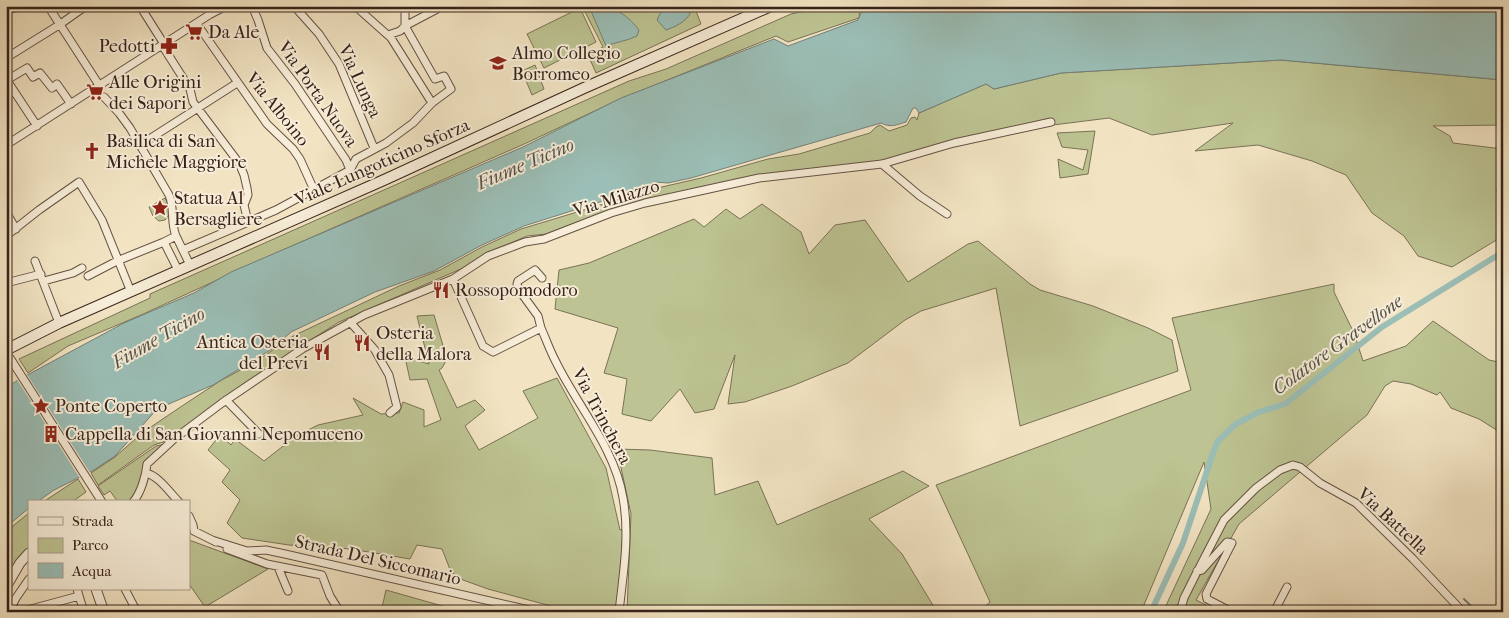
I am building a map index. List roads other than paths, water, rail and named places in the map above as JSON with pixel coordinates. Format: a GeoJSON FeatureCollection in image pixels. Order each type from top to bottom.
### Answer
{"type":"FeatureCollection","features":[{"type":"Feature","properties":{"kind":"main road","name":"Viale Lungoticino Sforza"},"geometry":{"type":"LineString","coordinates":[[6,350],[59,323],[772,6]]}},
{"type":"Feature","properties":{"kind":"street"},"geometry":{"type":"LineString","coordinates":[[6,10],[24,6]]}},
{"type":"Feature","properties":{"kind":"street"},"geometry":{"type":"LineString","coordinates":[[48,6],[98,87]]}},
{"type":"Feature","properties":{"kind":"street"},"geometry":{"type":"LineString","coordinates":[[6,58],[86,6]]}},
{"type":"Feature","properties":{"kind":"street","name":"Via Porta Nuova"},"geometry":{"type":"LineString","coordinates":[[252,6],[267,48],[295,84],[346,160],[350,170]]}},
{"type":"Feature","properties":{"kind":"street","name":"Via Lunga"},"geometry":{"type":"LineString","coordinates":[[294,6],[326,44],[339,64],[374,148]]}},
{"type":"Feature","properties":{"kind":"street"},"geometry":{"type":"LineString","coordinates":[[355,6],[388,35],[407,61],[432,103]]}},
{"type":"Feature","properties":{"kind":"street"},"geometry":{"type":"LineString","coordinates":[[183,250],[248,222],[350,170],[356,159],[386,143],[413,123],[432,103],[451,89],[444,76],[435,79],[405,26],[405,6]]}},
{"type":"Feature","properties":{"kind":"street"},"geometry":{"type":"LineString","coordinates":[[388,35],[400,31],[405,26],[443,6]]}},
{"type":"Feature","properties":{"kind":"street"},"geometry":{"type":"LineString","coordinates":[[141,7],[190,89],[193,102],[238,163],[244,175],[248,195],[244,204],[248,222]]}},
{"type":"Feature","properties":{"kind":"street"},"geometry":{"type":"LineString","coordinates":[[6,145],[209,15],[225,7]]}},
{"type":"Feature","properties":{"kind":"street","name":"Via Alboino"},"geometry":{"type":"LineString","coordinates":[[197,24],[237,84],[267,124],[293,149],[300,159],[314,190]]}},
{"type":"Feature","properties":{"kind":"street"},"geometry":{"type":"LineString","coordinates":[[36,126],[7,79],[27,68],[33,77],[40,73],[52,88],[57,84],[72,104]]}},
{"type":"Feature","properties":{"kind":"street"},"geometry":{"type":"LineString","coordinates":[[140,145],[237,84]]}},
{"type":"Feature","properties":{"kind":"street"},"geometry":{"type":"LineString","coordinates":[[104,97],[126,121],[168,194],[173,204],[172,225],[190,265]]}},
{"type":"Feature","properties":{"kind":"street","name":"Via Milazzo"},"geometry":{"type":"LineString","coordinates":[[135,500],[146,473],[147,464],[174,439],[226,400],[294,355],[350,322],[453,279],[488,256],[636,205],[759,178],[882,164],[954,143],[1051,122]]}},
{"type":"Feature","properties":{"kind":"street"},"geometry":{"type":"LineString","coordinates":[[882,164],[920,196],[947,214]]}},
{"type":"Feature","properties":{"kind":"street"},"geometry":{"type":"LineString","coordinates":[[6,236],[38,210],[79,182],[102,220],[131,292]]}},
{"type":"Feature","properties":{"kind":"street"},"geometry":{"type":"LineString","coordinates":[[6,212],[16,229]]}},
{"type":"Feature","properties":{"kind":"street"},"geometry":{"type":"LineString","coordinates":[[88,276],[117,261],[176,236]]}},
{"type":"Feature","properties":{"kind":"street"},"geometry":{"type":"LineString","coordinates":[[164,242],[178,270]]}},
{"type":"Feature","properties":{"kind":"street"},"geometry":{"type":"LineString","coordinates":[[35,261],[59,323]]}},
{"type":"Feature","properties":{"kind":"street"},"geometry":{"type":"LineString","coordinates":[[6,283],[73,273],[82,268]]}},
{"type":"Feature","properties":{"kind":"street","name":"Via Trinchera"},"geometry":{"type":"LineString","coordinates":[[542,278],[535,270],[518,281],[519,290],[538,316],[556,363],[612,460],[623,497],[625,548],[619,612]]}},
{"type":"Feature","properties":{"kind":"street"},"geometry":{"type":"LineString","coordinates":[[453,279],[482,346],[489,351],[493,352],[541,328]]}},
{"type":"Feature","properties":{"kind":"street"},"geometry":{"type":"LineString","coordinates":[[350,322],[375,350],[388,375],[397,406],[390,413]]}},
{"type":"Feature","properties":{"kind":"street"},"geometry":{"type":"LineString","coordinates":[[6,356],[12,362],[100,500]]}},
{"type":"Feature","properties":{"kind":"street"},"geometry":{"type":"LineString","coordinates":[[226,400],[259,434]]}},
{"type":"Feature","properties":{"kind":"street","name":"Via Battella"},"geometry":{"type":"LineString","coordinates":[[1180,612],[1184,598],[1224,520],[1256,488],[1280,470],[1297,466],[1320,483],[1356,503],[1463,612]]}},
{"type":"Feature","properties":{"kind":"street"},"geometry":{"type":"LineString","coordinates":[[146,473],[154,477],[177,500]]}},
{"type":"Feature","properties":{"kind":"street"},"geometry":{"type":"LineString","coordinates":[[190,518],[193,525],[191,533],[278,567],[322,575],[330,596],[340,612]]}},
{"type":"Feature","properties":{"kind":"street","name":"Strada Del Siccomario"},"geometry":{"type":"LineString","coordinates":[[212,540],[247,551],[266,550],[286,554],[538,612]]}},
{"type":"Feature","properties":{"kind":"street"},"geometry":{"type":"LineString","coordinates":[[1197,571],[1202,570],[1227,542],[1232,543],[1206,594],[1207,599],[1232,612]]}},
{"type":"Feature","properties":{"kind":"street"},"geometry":{"type":"LineString","coordinates":[[6,587],[20,563],[28,554]]}},
{"type":"Feature","properties":{"kind":"street"},"geometry":{"type":"LineString","coordinates":[[278,567],[288,591]]}},
{"type":"Feature","properties":{"kind":"street"},"geometry":{"type":"LineString","coordinates":[[8,612],[28,580]]}},
{"type":"Feature","properties":{"kind":"street"},"geometry":{"type":"LineString","coordinates":[[1274,612],[1286,587]]}},
{"type":"Feature","properties":{"kind":"street"},"geometry":{"type":"LineString","coordinates":[[96,590],[104,612]]}},
{"type":"Feature","properties":{"kind":"street"},"geometry":{"type":"LineString","coordinates":[[126,590],[137,612]]}},
{"type":"Feature","properties":{"kind":"street"},"geometry":{"type":"LineString","coordinates":[[20,612],[78,593],[84,612]]}},
{"type":"Feature","properties":{"kind":"water"},"geometry":{"type":"Polygon","coordinates":[[[664,6],[686,6],[690,14],[680,24],[666,30],[657,20],[664,6]]]}},
{"type":"Feature","properties":{"kind":"water","name":"Fiume Ticino"},"geometry":{"type":"Polygon","coordinates":[[[864,6],[1503,6],[1503,80],[1281,60],[1061,73],[994,89],[986,84],[919,113],[916,108],[913,108],[906,122],[891,126],[881,123],[691,178],[668,183],[655,182],[647,187],[524,226],[482,245],[434,271],[375,292],[291,332],[272,349],[213,385],[157,409],[115,456],[40,500],[28,500],[28,509],[11,523],[6,531],[6,388],[18,380],[124,323],[194,293],[231,272],[523,147],[621,98],[774,39],[788,46],[858,20],[861,13],[865,10],[864,6]]]}},
{"type":"Feature","properties":{"kind":"water"},"geometry":{"type":"Polygon","coordinates":[[[591,8],[606,8],[624,15],[639,30],[637,36],[606,46],[591,8]]]}},
{"type":"Feature","properties":{"kind":"waterway","name":"Colatore Gravellone"},"geometry":{"type":"LineString","coordinates":[[1151,612],[1183,543],[1218,441],[1236,424],[1259,412],[1285,404],[1382,327],[1503,252]]}},
{"type":"Feature","properties":{"kind":"waterway"},"geometry":{"type":"LineString","coordinates":[[1464,599],[1477,612]]}},
{"type":"Feature","properties":{"kind":"place","name":"Da Ale"},"geometry":{"type":"Point","coordinates":[194,32]}},
{"type":"Feature","properties":{"kind":"place","name":"Pedotti"},"geometry":{"type":"Point","coordinates":[169,46]}},
{"type":"Feature","properties":{"kind":"place","name":"Almo Collegio Borromeo"},"geometry":{"type":"Point","coordinates":[498,63]}},
{"type":"Feature","properties":{"kind":"place","name":"Alle Origini dei Sapori"},"geometry":{"type":"Point","coordinates":[95,92]}},
{"type":"Feature","properties":{"kind":"place","name":"Basilica di San Michele Maggiore"},"geometry":{"type":"Point","coordinates":[92,151]}},
{"type":"Feature","properties":{"kind":"place","name":"Statua Al Bersagliere"},"geometry":{"type":"Point","coordinates":[160,208]}},
{"type":"Feature","properties":{"kind":"place","name":"Rossopomodoro"},"geometry":{"type":"Point","coordinates":[441,290]}},
{"type":"Feature","properties":{"kind":"place","name":"Osteria della Malora"},"geometry":{"type":"Point","coordinates":[362,343]}},
{"type":"Feature","properties":{"kind":"place","name":"Antica Osteria del Previ"},"geometry":{"type":"Point","coordinates":[322,352]}},
{"type":"Feature","properties":{"kind":"place","name":"Ponte Coperto"},"geometry":{"type":"Point","coordinates":[41,406]}},
{"type":"Feature","properties":{"kind":"place","name":"Cappella di San Giovanni Nepomuceno"},"geometry":{"type":"Point","coordinates":[51,434]}}]}
